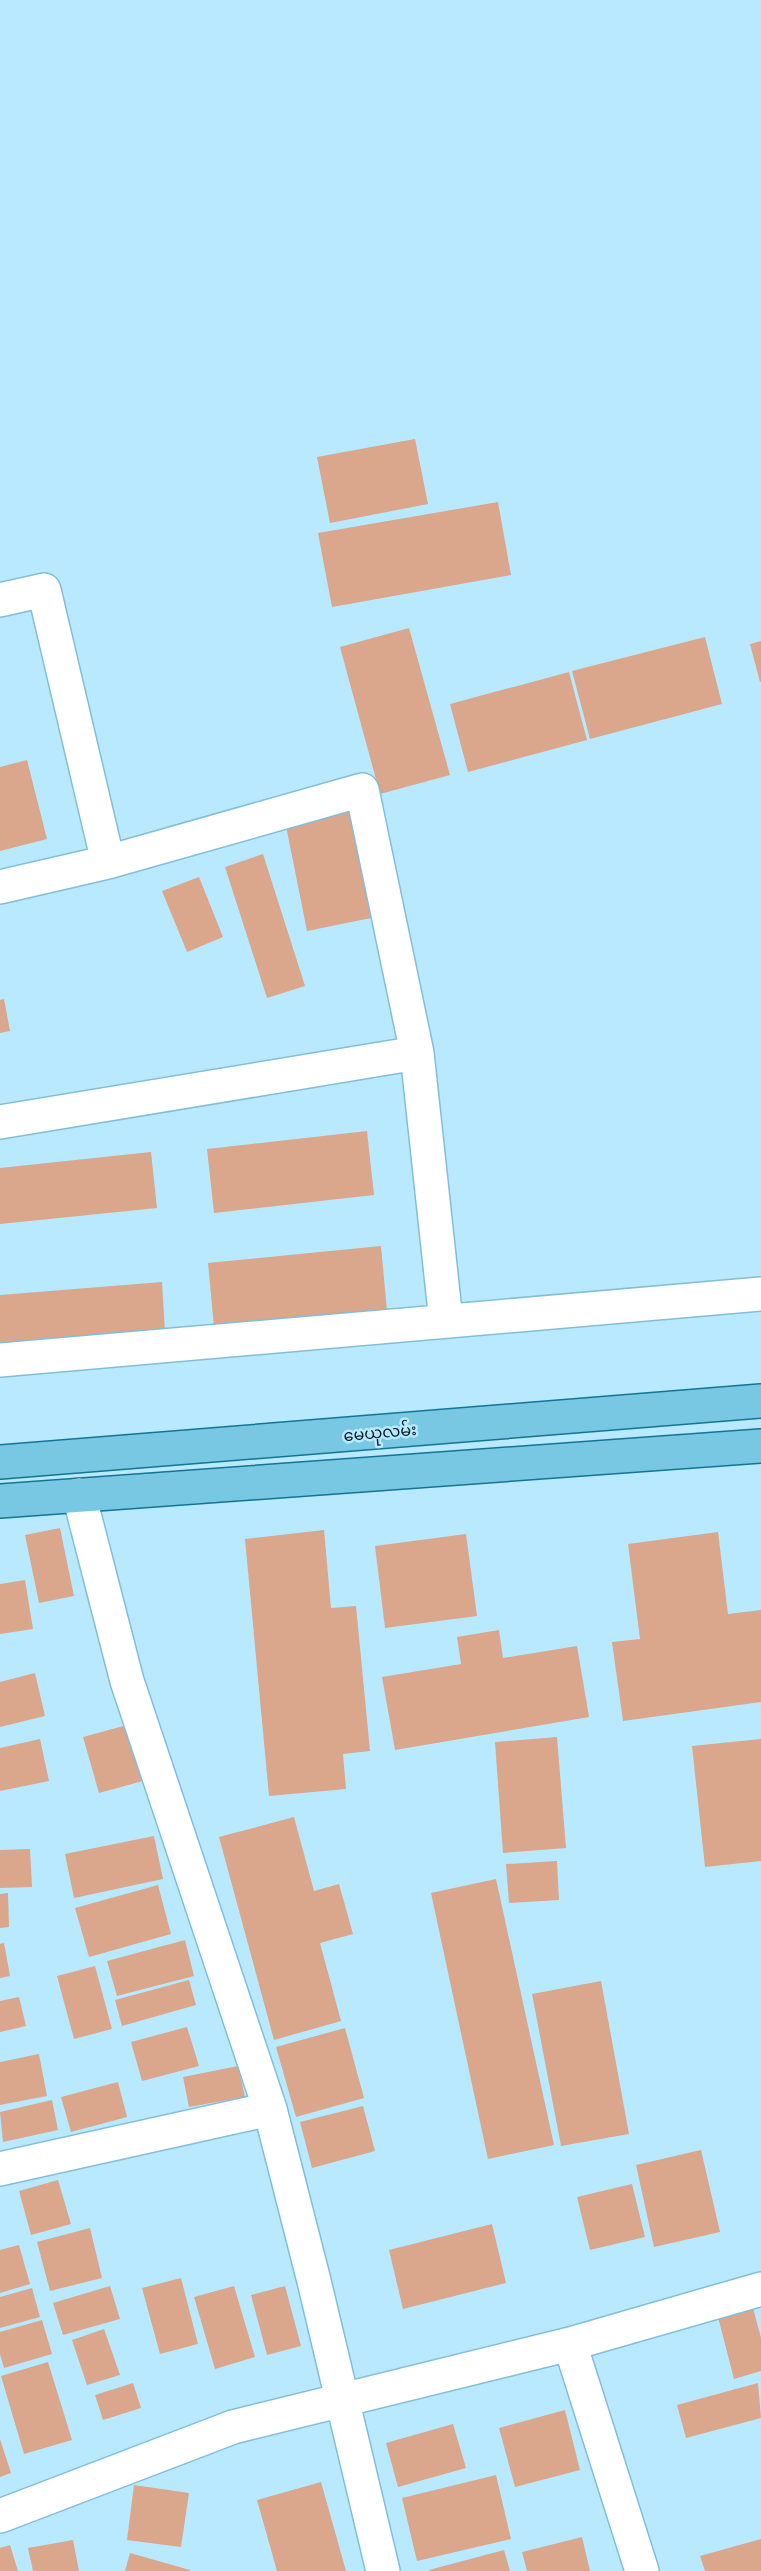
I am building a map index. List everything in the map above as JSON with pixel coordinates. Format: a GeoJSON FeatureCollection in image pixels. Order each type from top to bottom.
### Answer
{"type":"FeatureCollection","features":[{"type":"Feature","properties":{"kind":"main road","name":"မေယုလမ်း"},"geometry":{"type":"LineString","coordinates":[[0,1462],[761,1401]]}},
{"type":"Feature","properties":{"kind":"main road"},"geometry":{"type":"LineString","coordinates":[[0,1501],[761,1446]]}},
{"type":"Feature","properties":{"kind":"street"},"geometry":{"type":"LineString","coordinates":[[0,600],[44,590],[108,862]]}},
{"type":"Feature","properties":{"kind":"street"},"geometry":{"type":"LineString","coordinates":[[0,887],[108,862],[362,790],[417,1053],[446,1322]]}},
{"type":"Feature","properties":{"kind":"street"},"geometry":{"type":"LineString","coordinates":[[0,1122],[417,1053]]}},
{"type":"Feature","properties":{"kind":"street"},"geometry":{"type":"LineString","coordinates":[[0,1360],[761,1294]]}},
{"type":"Feature","properties":{"kind":"street"},"geometry":{"type":"LineString","coordinates":[[79,1495],[127,1681],[270,2109],[315,2281],[383,2571]]}},
{"type":"Feature","properties":{"kind":"street"},"geometry":{"type":"LineString","coordinates":[[0,2169],[270,2109]]}},
{"type":"Feature","properties":{"kind":"street"},"geometry":{"type":"LineString","coordinates":[[0,2516],[232,2427],[570,2344],[761,2289]]}},
{"type":"Feature","properties":{"kind":"street"},"geometry":{"type":"LineString","coordinates":[[570,2344],[642,2571]]}},
{"type":"Feature","properties":{"kind":"building"},"geometry":{"type":"Polygon","coordinates":[[[415,439],[428,504],[330,523],[317,457],[415,439]]]}},
{"type":"Feature","properties":{"kind":"building"},"geometry":{"type":"Polygon","coordinates":[[[498,502],[511,575],[332,607],[318,533],[498,502]]]}},
{"type":"Feature","properties":{"kind":"building"},"geometry":{"type":"Polygon","coordinates":[[[409,628],[450,775],[380,794],[340,647],[409,628]]]}},
{"type":"Feature","properties":{"kind":"building"},"geometry":{"type":"Polygon","coordinates":[[[705,637],[722,704],[590,739],[572,671],[705,637]]]}},
{"type":"Feature","properties":{"kind":"building"},"geometry":{"type":"Polygon","coordinates":[[[761,641],[761,682],[760,682],[750,644],[761,641]]]}},
{"type":"Feature","properties":{"kind":"building"},"geometry":{"type":"Polygon","coordinates":[[[569,672],[587,740],[468,772],[450,704],[569,672]]]}},
{"type":"Feature","properties":{"kind":"building"},"geometry":{"type":"Polygon","coordinates":[[[27,760],[47,839],[0,851],[0,767],[27,760]]]}},
{"type":"Feature","properties":{"kind":"building"},"geometry":{"type":"Polygon","coordinates":[[[349,808],[371,918],[307,931],[285,821],[349,808]]]}},
{"type":"Feature","properties":{"kind":"building"},"geometry":{"type":"Polygon","coordinates":[[[263,854],[305,986],[267,998],[225,867],[263,854]]]}},
{"type":"Feature","properties":{"kind":"building"},"geometry":{"type":"Polygon","coordinates":[[[199,877],[223,937],[187,952],[162,891],[199,877]]]}},
{"type":"Feature","properties":{"kind":"building"},"geometry":{"type":"Polygon","coordinates":[[[4,999],[10,1031],[0,1033],[0,1000],[4,999]]]}},
{"type":"Feature","properties":{"kind":"building"},"geometry":{"type":"Polygon","coordinates":[[[367,1131],[374,1195],[214,1213],[207,1149],[367,1131]]]}},
{"type":"Feature","properties":{"kind":"building"},"geometry":{"type":"Polygon","coordinates":[[[151,1152],[157,1208],[0,1224],[0,1168],[151,1152]]]}},
{"type":"Feature","properties":{"kind":"building"},"geometry":{"type":"Polygon","coordinates":[[[381,1246],[387,1311],[214,1327],[208,1263],[381,1246]]]}},
{"type":"Feature","properties":{"kind":"building"},"geometry":{"type":"Polygon","coordinates":[[[162,1282],[165,1332],[0,1345],[0,1295],[162,1282]]]}},
{"type":"Feature","properties":{"kind":"building"},"geometry":{"type":"Polygon","coordinates":[[[60,1528],[74,1596],[39,1603],[25,1535],[60,1528]]]}},
{"type":"Feature","properties":{"kind":"building"},"geometry":{"type":"Polygon","coordinates":[[[324,1530],[331,1608],[356,1606],[370,1751],[343,1754],[346,1789],[269,1796],[245,1539],[324,1530]]]}},
{"type":"Feature","properties":{"kind":"building"},"geometry":{"type":"Polygon","coordinates":[[[718,1532],[728,1614],[761,1610],[761,1702],[623,1721],[612,1642],[640,1639],[628,1544],[718,1532]]]}},
{"type":"Feature","properties":{"kind":"building"},"geometry":{"type":"Polygon","coordinates":[[[466,1534],[477,1616],[385,1628],[375,1546],[466,1534]]]}},
{"type":"Feature","properties":{"kind":"building"},"geometry":{"type":"Polygon","coordinates":[[[25,1580],[33,1629],[0,1634],[0,1584],[25,1580]]]}},
{"type":"Feature","properties":{"kind":"building"},"geometry":{"type":"Polygon","coordinates":[[[499,1630],[503,1658],[577,1646],[589,1717],[395,1750],[382,1677],[461,1664],[457,1637],[499,1630]]]}},
{"type":"Feature","properties":{"kind":"building"},"geometry":{"type":"Polygon","coordinates":[[[35,1673],[45,1716],[0,1727],[0,1682],[35,1673]]]}},
{"type":"Feature","properties":{"kind":"building"},"geometry":{"type":"Polygon","coordinates":[[[127,1725],[143,1781],[99,1793],[83,1737],[127,1725]]]}},
{"type":"Feature","properties":{"kind":"building"},"geometry":{"type":"Polygon","coordinates":[[[557,1737],[566,1848],[503,1853],[495,1742],[557,1737]]]}},
{"type":"Feature","properties":{"kind":"building"},"geometry":{"type":"Polygon","coordinates":[[[40,1739],[49,1781],[0,1791],[0,1748],[40,1739]]]}},
{"type":"Feature","properties":{"kind":"building"},"geometry":{"type":"Polygon","coordinates":[[[761,1739],[761,1861],[705,1867],[692,1746],[761,1739]]]}},
{"type":"Feature","properties":{"kind":"building"},"geometry":{"type":"Polygon","coordinates":[[[294,1817],[314,1891],[339,1884],[353,1934],[320,1943],[341,2021],[274,2040],[219,1837],[294,1817]]]}},
{"type":"Feature","properties":{"kind":"building"},"geometry":{"type":"Polygon","coordinates":[[[154,1836],[163,1879],[74,1898],[65,1854],[154,1836]]]}},
{"type":"Feature","properties":{"kind":"building"},"geometry":{"type":"Polygon","coordinates":[[[30,1849],[32,1887],[0,1888],[0,1850],[30,1849]]]}},
{"type":"Feature","properties":{"kind":"building"},"geometry":{"type":"Polygon","coordinates":[[[557,1861],[559,1900],[509,1903],[506,1864],[557,1861]]]}},
{"type":"Feature","properties":{"kind":"building"},"geometry":{"type":"Polygon","coordinates":[[[496,1879],[554,2145],[488,2159],[431,1893],[496,1879]]]}},
{"type":"Feature","properties":{"kind":"building"},"geometry":{"type":"Polygon","coordinates":[[[158,1885],[171,1934],[89,1957],[75,1908],[158,1885]]]}},
{"type":"Feature","properties":{"kind":"building"},"geometry":{"type":"Polygon","coordinates":[[[8,1893],[9,1927],[0,1928],[0,1894],[8,1893]]]}},
{"type":"Feature","properties":{"kind":"building"},"geometry":{"type":"Polygon","coordinates":[[[185,1940],[194,1976],[117,1996],[107,1961],[185,1940]]]}},
{"type":"Feature","properties":{"kind":"building"},"geometry":{"type":"Polygon","coordinates":[[[4,1943],[10,1976],[0,1978],[0,1944],[4,1943]]]}},
{"type":"Feature","properties":{"kind":"building"},"geometry":{"type":"Polygon","coordinates":[[[95,1966],[112,2029],[74,2039],[57,1976],[95,1966]]]}},
{"type":"Feature","properties":{"kind":"building"},"geometry":{"type":"Polygon","coordinates":[[[189,1980],[196,2005],[122,2026],[115,2000],[189,1980]]]}},
{"type":"Feature","properties":{"kind":"building"},"geometry":{"type":"Polygon","coordinates":[[[601,1981],[629,2134],[561,2146],[532,1994],[601,1981]]]}},
{"type":"Feature","properties":{"kind":"building"},"geometry":{"type":"Polygon","coordinates":[[[19,1997],[26,2026],[0,2032],[0,2001],[19,1997]]]}},
{"type":"Feature","properties":{"kind":"building"},"geometry":{"type":"Polygon","coordinates":[[[187,2027],[199,2066],[142,2081],[131,2042],[187,2027]]]}},
{"type":"Feature","properties":{"kind":"building"},"geometry":{"type":"Polygon","coordinates":[[[345,2028],[364,2098],[296,2117],[276,2047],[345,2028]]]}},
{"type":"Feature","properties":{"kind":"building"},"geometry":{"type":"Polygon","coordinates":[[[39,2054],[47,2096],[0,2105],[0,2062],[39,2054]]]}},
{"type":"Feature","properties":{"kind":"building"},"geometry":{"type":"Polygon","coordinates":[[[238,2066],[245,2097],[189,2107],[183,2077],[238,2066]]]}},
{"type":"Feature","properties":{"kind":"building"},"geometry":{"type":"Polygon","coordinates":[[[118,2082],[127,2117],[71,2132],[61,2097],[118,2082]]]}},
{"type":"Feature","properties":{"kind":"building"},"geometry":{"type":"Polygon","coordinates":[[[52,2100],[58,2130],[3,2142],[0,2112],[52,2100]]]}},
{"type":"Feature","properties":{"kind":"building"},"geometry":{"type":"Polygon","coordinates":[[[363,2106],[375,2151],[312,2168],[300,2122],[363,2106]]]}},
{"type":"Feature","properties":{"kind":"building"},"geometry":{"type":"Polygon","coordinates":[[[701,2150],[720,2232],[654,2247],[636,2165],[701,2150]]]}},
{"type":"Feature","properties":{"kind":"building"},"geometry":{"type":"Polygon","coordinates":[[[58,2180],[71,2224],[31,2235],[19,2191],[58,2180]]]}},
{"type":"Feature","properties":{"kind":"building"},"geometry":{"type":"Polygon","coordinates":[[[632,2184],[645,2237],[590,2250],[577,2197],[632,2184]]]}},
{"type":"Feature","properties":{"kind":"building"},"geometry":{"type":"Polygon","coordinates":[[[492,2224],[506,2283],[403,2309],[389,2250],[492,2224]]]}},
{"type":"Feature","properties":{"kind":"building"},"geometry":{"type":"Polygon","coordinates":[[[90,2228],[102,2278],[50,2291],[37,2242],[90,2228]]]}},
{"type":"Feature","properties":{"kind":"building"},"geometry":{"type":"Polygon","coordinates":[[[19,2245],[30,2284],[0,2293],[0,2250],[19,2245]]]}},
{"type":"Feature","properties":{"kind":"building"},"geometry":{"type":"Polygon","coordinates":[[[181,2278],[198,2344],[160,2354],[142,2288],[181,2278]]]}},
{"type":"Feature","properties":{"kind":"building"},"geometry":{"type":"Polygon","coordinates":[[[110,2286],[120,2319],[63,2335],[53,2303],[110,2286]]]}},
{"type":"Feature","properties":{"kind":"building"},"geometry":{"type":"Polygon","coordinates":[[[234,2286],[255,2357],[215,2369],[194,2297],[234,2286]]]}},
{"type":"Feature","properties":{"kind":"building"},"geometry":{"type":"Polygon","coordinates":[[[285,2286],[301,2346],[267,2355],[251,2295],[285,2286]]]}},
{"type":"Feature","properties":{"kind":"building"},"geometry":{"type":"Polygon","coordinates":[[[32,2288],[40,2317],[0,2328],[0,2297],[32,2288]]]}},
{"type":"Feature","properties":{"kind":"building"},"geometry":{"type":"Polygon","coordinates":[[[752,2304],[761,2338],[761,2371],[734,2379],[717,2313],[752,2304]]]}},
{"type":"Feature","properties":{"kind":"building"},"geometry":{"type":"Polygon","coordinates":[[[42,2320],[52,2354],[4,2368],[0,2354],[0,2332],[42,2320]]]}},
{"type":"Feature","properties":{"kind":"building"},"geometry":{"type":"Polygon","coordinates":[[[104,2329],[120,2375],[87,2385],[72,2340],[104,2329]]]}},
{"type":"Feature","properties":{"kind":"building"},"geometry":{"type":"Polygon","coordinates":[[[48,2362],[72,2440],[24,2454],[1,2376],[48,2362]]]}},
{"type":"Feature","properties":{"kind":"building"},"geometry":{"type":"Polygon","coordinates":[[[133,2383],[141,2408],[103,2420],[95,2395],[133,2383]]]}},
{"type":"Feature","properties":{"kind":"building"},"geometry":{"type":"Polygon","coordinates":[[[758,2383],[761,2418],[686,2438],[677,2405],[758,2383]]]}},
{"type":"Feature","properties":{"kind":"building"},"geometry":{"type":"Polygon","coordinates":[[[565,2410],[580,2470],[515,2487],[499,2428],[565,2410]]]}},
{"type":"Feature","properties":{"kind":"building"},"geometry":{"type":"Polygon","coordinates":[[[453,2424],[466,2468],[398,2487],[386,2443],[453,2424]]]}},
{"type":"Feature","properties":{"kind":"building"},"geometry":{"type":"Polygon","coordinates":[[[0,2439],[11,2473],[0,2477],[0,2439]]]}},
{"type":"Feature","properties":{"kind":"building"},"geometry":{"type":"Polygon","coordinates":[[[496,2475],[511,2539],[417,2561],[402,2498],[496,2475]]]}},
{"type":"Feature","properties":{"kind":"building"},"geometry":{"type":"Polygon","coordinates":[[[321,2482],[346,2571],[277,2571],[257,2500],[321,2482]]]}},
{"type":"Feature","properties":{"kind":"building"},"geometry":{"type":"Polygon","coordinates":[[[134,2485],[189,2493],[181,2547],[127,2540],[134,2485]]]}},
{"type":"Feature","properties":{"kind":"building"},"geometry":{"type":"Polygon","coordinates":[[[582,2537],[590,2571],[527,2571],[522,2552],[582,2537]]]}},
{"type":"Feature","properties":{"kind":"building"},"geometry":{"type":"Polygon","coordinates":[[[761,2539],[761,2571],[705,2571],[700,2556],[761,2539]]]}},
{"type":"Feature","properties":{"kind":"building"},"geometry":{"type":"Polygon","coordinates":[[[73,2540],[79,2571],[33,2571],[28,2548],[73,2540]]]}},
{"type":"Feature","properties":{"kind":"building"},"geometry":{"type":"Polygon","coordinates":[[[10,2545],[18,2571],[0,2571],[0,2548],[10,2545]]]}},
{"type":"Feature","properties":{"kind":"building"},"geometry":{"type":"Polygon","coordinates":[[[504,2550],[510,2571],[429,2571],[429,2570],[504,2550]]]}},
{"type":"Feature","properties":{"kind":"building"},"geometry":{"type":"Polygon","coordinates":[[[130,2553],[190,2570],[190,2571],[125,2571],[130,2553]]]}}]}
